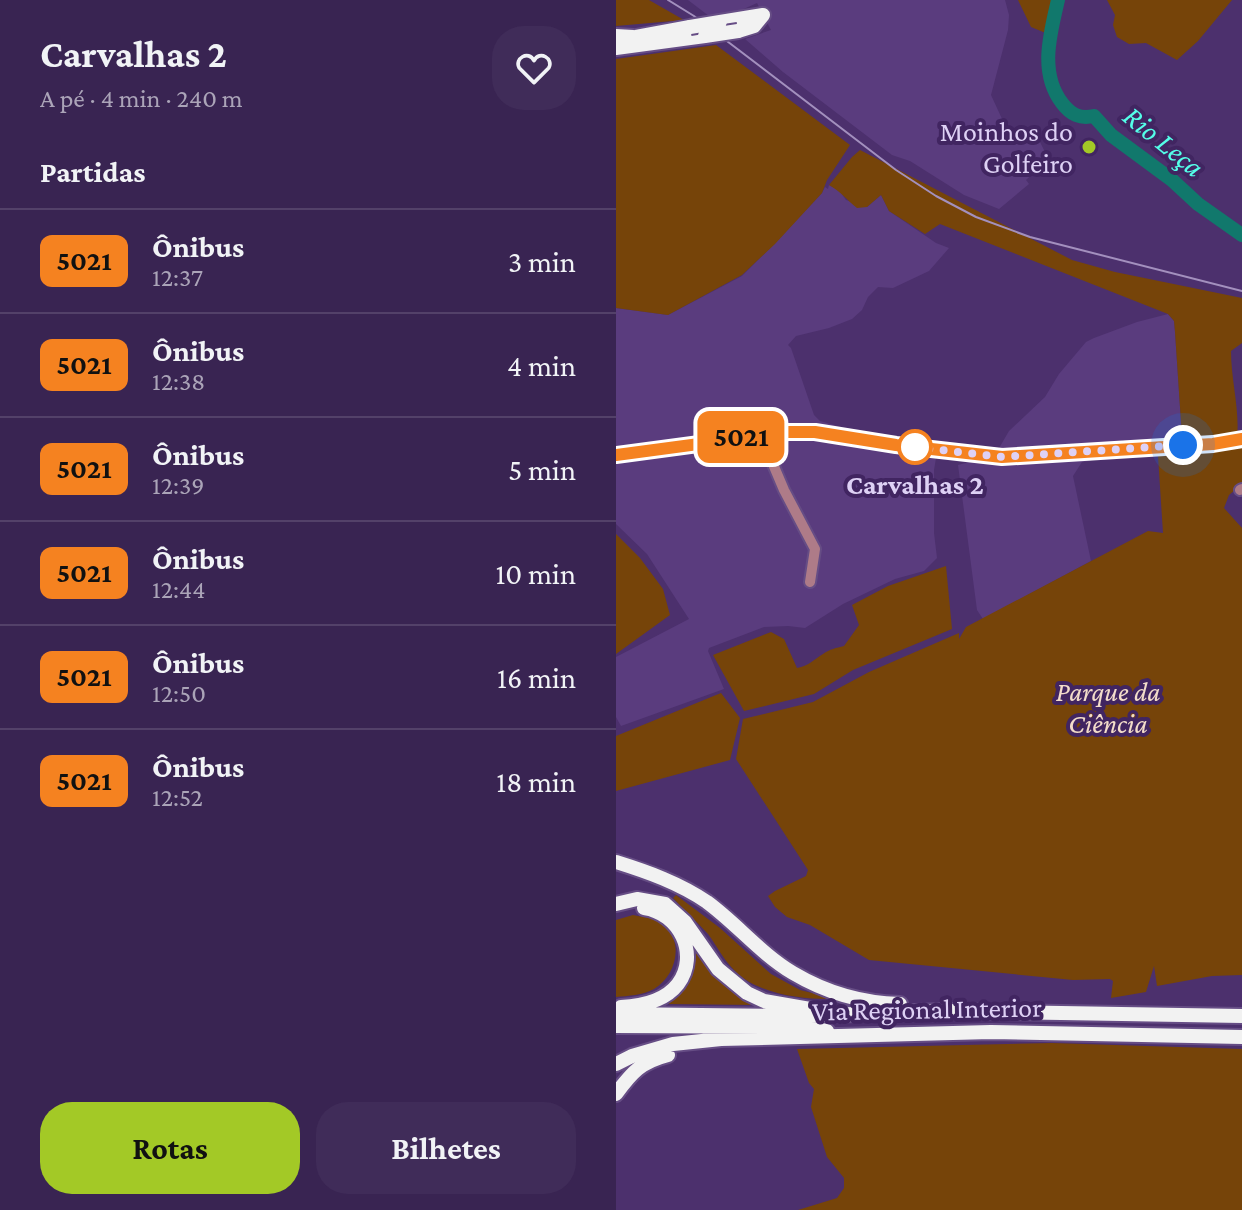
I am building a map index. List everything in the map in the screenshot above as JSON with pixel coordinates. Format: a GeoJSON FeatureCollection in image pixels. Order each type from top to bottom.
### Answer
{"type":"FeatureCollection","features":[{"type":"Feature","properties":{"kind":"highway"},"geometry":{"type":"LineString","coordinates":[[763,15],[754,26],[738,31],[624,46],[690,27],[763,15]]}},
{"type":"Feature","properties":{"kind":"highway"},"geometry":{"type":"LineString","coordinates":[[616,38],[624,46]]}},
{"type":"Feature","properties":{"kind":"highway"},"geometry":{"type":"LineString","coordinates":[[616,862],[661,877],[707,902],[792,973],[818,985],[867,1001],[921,1005],[945,1011]]}},
{"type":"Feature","properties":{"kind":"highway"},"geometry":{"type":"LineString","coordinates":[[616,904],[637,899],[665,904],[685,922],[718,969],[747,993],[764,1001],[850,1014]]}},
{"type":"Feature","properties":{"kind":"highway"},"geometry":{"type":"LineString","coordinates":[[616,913],[638,908],[659,912],[683,937],[687,949],[687,960],[678,984],[669,992],[648,1003],[616,1008]]}},
{"type":"Feature","properties":{"kind":"highway","name":"Via Regional Interior"},"geometry":{"type":"LineString","coordinates":[[616,1014],[796,1016],[945,1011],[1242,1016]]}},
{"type":"Feature","properties":{"kind":"highway"},"geometry":{"type":"LineString","coordinates":[[616,1026],[808,1027],[851,1036]]}},
{"type":"Feature","properties":{"kind":"highway","name":"Via Regional Interior"},"geometry":{"type":"LineString","coordinates":[[616,1064],[673,1044],[721,1039],[991,1032],[1242,1037]]}},
{"type":"Feature","properties":{"kind":"highway"},"geometry":{"type":"LineString","coordinates":[[616,1094],[631,1073],[644,1064],[721,1039]]}},
{"type":"Feature","properties":{"kind":"street"},"geometry":{"type":"LineString","coordinates":[[618,455],[788,432],[815,432],[1002,457],[1213,444],[1242,439]]}},
{"type":"Feature","properties":{"kind":"street"},"geometry":{"type":"LineString","coordinates":[[761,436],[784,490],[815,549],[810,582]]}},
{"type":"Feature","properties":{"kind":"shaded area"},"geometry":{"type":"Polygon","coordinates":[[[688,0],[1005,0],[1009,15],[1008,30],[991,95],[1011,132],[1028,135],[1040,142],[1045,152],[1043,164],[1026,180],[1029,184],[999,209],[964,195],[910,161],[892,155],[745,39],[771,30],[757,3],[737,12],[709,16],[688,0]]]}},
{"type":"Feature","properties":{"kind":"shaded area"},"geometry":{"type":"Polygon","coordinates":[[[829,185],[839,190],[846,200],[867,207],[881,195],[889,211],[936,243],[949,248],[929,271],[893,288],[878,287],[852,319],[796,336],[788,345],[814,415],[820,421],[934,446],[940,452],[934,470],[937,558],[924,571],[895,579],[843,604],[805,628],[764,627],[709,648],[724,689],[621,726],[616,717],[616,657],[689,619],[647,554],[616,524],[616,308],[668,315],[742,276],[829,185]]]}},
{"type":"Feature","properties":{"kind":"shaded area"},"geometry":{"type":"Polygon","coordinates":[[[1168,314],[1174,321],[1183,452],[1158,456],[1123,440],[1090,461],[1082,462],[1073,476],[1091,561],[983,619],[977,610],[958,465],[995,455],[1009,431],[1045,397],[1059,374],[1086,342],[1137,322],[1168,314]]]}},
{"type":"Feature","properties":{"kind":"green space"},"geometry":{"type":"Polygon","coordinates":[[[616,0],[649,0],[684,20],[616,26],[616,0]]]}},
{"type":"Feature","properties":{"kind":"green space"},"geometry":{"type":"Polygon","coordinates":[[[1018,0],[1062,0],[1053,36],[1031,27],[1018,0]]]}},
{"type":"Feature","properties":{"kind":"green space"},"geometry":{"type":"Polygon","coordinates":[[[1107,0],[1232,0],[1198,41],[1177,60],[1146,43],[1129,44],[1117,37],[1113,25],[1115,15],[1107,0]]]}},
{"type":"Feature","properties":{"kind":"green space"},"geometry":{"type":"Polygon","coordinates":[[[716,45],[850,145],[822,193],[742,275],[668,315],[616,308],[616,59],[716,45]]]}},
{"type":"Feature","properties":{"kind":"green space","name":"Parque da Ciência"},"geometry":{"type":"Polygon","coordinates":[[[860,150],[1072,260],[1242,298],[1242,343],[1231,351],[1237,438],[1242,441],[1242,484],[1229,495],[1224,508],[1242,528],[1242,975],[1212,976],[1157,986],[1154,966],[1146,992],[1111,998],[1113,981],[1110,979],[1073,980],[869,960],[810,925],[787,917],[768,896],[806,876],[808,870],[736,759],[743,719],[813,702],[869,672],[959,633],[959,639],[966,627],[1148,531],[1163,533],[1158,456],[1183,452],[1174,321],[1168,314],[940,224],[925,234],[889,211],[881,195],[867,207],[857,208],[829,185],[860,150]]]}},
{"type":"Feature","properties":{"kind":"green space"},"geometry":{"type":"Polygon","coordinates":[[[616,534],[640,558],[663,589],[670,615],[616,654],[616,534]]]}},
{"type":"Feature","properties":{"kind":"green space"},"geometry":{"type":"Polygon","coordinates":[[[946,566],[952,629],[853,670],[814,694],[744,711],[713,655],[771,632],[784,639],[797,668],[805,666],[828,651],[844,646],[859,625],[852,605],[888,586],[946,566]]]}},
{"type":"Feature","properties":{"kind":"green space"},"geometry":{"type":"Polygon","coordinates":[[[721,693],[740,718],[730,760],[616,791],[616,736],[721,693]]]}},
{"type":"Feature","properties":{"kind":"green space"},"geometry":{"type":"Polygon","coordinates":[[[676,895],[720,928],[771,974],[800,990],[828,999],[778,993],[743,978],[708,934],[673,898],[676,895]]]}},
{"type":"Feature","properties":{"kind":"green space"},"geometry":{"type":"Polygon","coordinates":[[[633,915],[653,919],[670,931],[676,949],[675,958],[668,976],[654,989],[616,997],[616,920],[633,915]]]}},
{"type":"Feature","properties":{"kind":"green space"},"geometry":{"type":"Polygon","coordinates":[[[692,943],[726,987],[756,1002],[756,1005],[664,1004],[681,992],[690,979],[694,963],[692,943]]]}},
{"type":"Feature","properties":{"kind":"green space"},"geometry":{"type":"Polygon","coordinates":[[[1052,1043],[1242,1049],[1242,1210],[798,1210],[837,1198],[844,1188],[844,1178],[827,1157],[811,1107],[814,1089],[797,1049],[1052,1043]]]}},
{"type":"Feature","properties":{"kind":"waterway","name":"Rio Leça"},"geometry":{"type":"LineString","coordinates":[[1058,0],[1048,53],[1051,79],[1062,103],[1076,115],[1094,116],[1111,135],[1242,235]]}},
{"type":"Feature","properties":{"kind":"tram line"},"geometry":{"type":"LineString","coordinates":[[668,0],[694,16],[896,170],[976,217],[1030,237],[1242,291]]}},
{"type":"Feature","properties":{"kind":"bus line","name":"5021"},"geometry":{"type":"LineString","coordinates":[[616,455],[788,432],[815,432],[1002,457],[1213,444],[1242,439]]}},
{"type":"Feature","properties":{"kind":"place","name":"Moinhos do Golfeiro"},"geometry":{"type":"Point","coordinates":[1089,147]}},
{"type":"Feature","properties":{"kind":"place","name":"Carvalhas 2"},"geometry":{"type":"Point","coordinates":[915,447]}},
{"type":"Feature","properties":{"kind":"route"},"geometry":{"type":"LineString","coordinates":[[915,447],[1002,457],[1183,445]]}}]}
